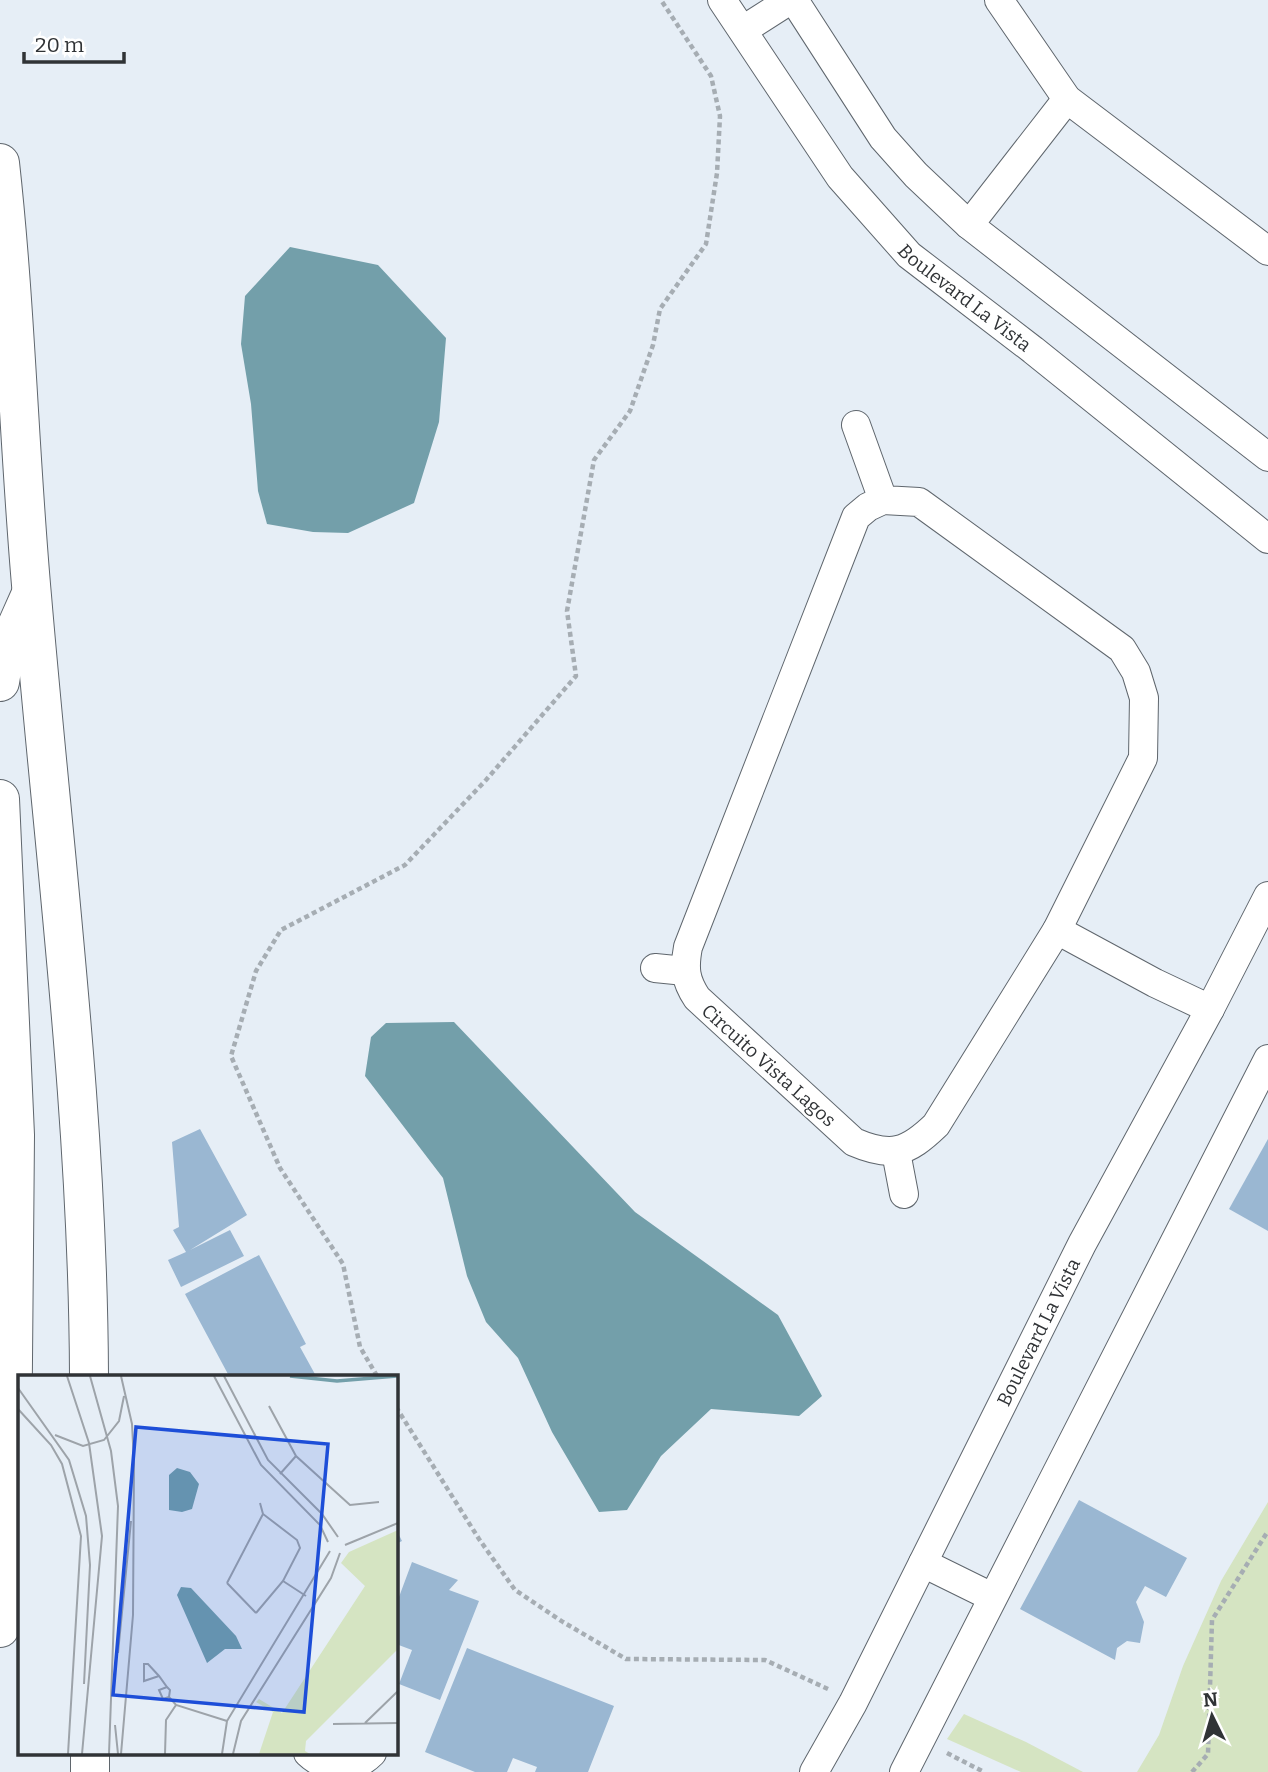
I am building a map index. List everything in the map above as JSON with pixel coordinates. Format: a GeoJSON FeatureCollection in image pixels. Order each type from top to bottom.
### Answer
{"type":"FeatureCollection","features":[{"type":"Feature","properties":{"kind":"highway"},"geometry":{"type":"LineString","coordinates":[[0,163],[8,239],[31,593],[73,1046],[87,1234],[89,1375]]}},
{"type":"Feature","properties":{"kind":"highway"},"geometry":{"type":"LineString","coordinates":[[0,682],[5,652],[31,593]]}},
{"type":"Feature","properties":{"kind":"highway"},"geometry":{"type":"LineString","coordinates":[[0,799],[15,1163],[12,1471],[0,1628]]}},
{"type":"Feature","properties":{"kind":"highway"},"geometry":{"type":"LineString","coordinates":[[90,1754],[90,1772]]}},
{"type":"Feature","properties":{"kind":"street","name":"Boulevard La Vista"},"geometry":{"type":"LineString","coordinates":[[722,0],[839,177],[909,256],[1044,359],[1268,540]]}},
{"type":"Feature","properties":{"kind":"street"},"geometry":{"type":"LineString","coordinates":[[743,30],[792,0],[883,138],[916,175],[969,225],[1268,457]]}},
{"type":"Feature","properties":{"kind":"street"},"geometry":{"type":"LineString","coordinates":[[999,0],[1067,99],[1268,251]]}},
{"type":"Feature","properties":{"kind":"street"},"geometry":{"type":"LineString","coordinates":[[969,225],[1067,99]]}},
{"type":"Feature","properties":{"kind":"street"},"geometry":{"type":"LineString","coordinates":[[856,425],[883,500]]}},
{"type":"Feature","properties":{"kind":"street"},"geometry":{"type":"LineString","coordinates":[[655,968],[685,971],[688,947],[856,517],[868,507],[883,500],[919,502],[1122,649],[1136,672],[1144,698],[1143,758],[1057,930],[936,1125],[920,1141],[896,1152],[904,1195]]}},
{"type":"Feature","properties":{"kind":"street","name":"Boulevard La Vista"},"geometry":{"type":"LineString","coordinates":[[814,1772],[853,1703],[1082,1244],[1210,1009],[1268,896]]}},
{"type":"Feature","properties":{"kind":"street"},"geometry":{"type":"LineString","coordinates":[[1057,930],[1155,983],[1210,1009]]}},
{"type":"Feature","properties":{"kind":"street","name":"Circuito Vista Lagos"},"geometry":{"type":"LineString","coordinates":[[685,971],[688,985],[696,998],[853,1142],[873,1150],[896,1152]]}},
{"type":"Feature","properties":{"kind":"street"},"geometry":{"type":"LineString","coordinates":[[904,1772],[1268,1059]]}},
{"type":"Feature","properties":{"kind":"street"},"geometry":{"type":"LineString","coordinates":[[923,1563],[992,1597]]}},
{"type":"Feature","properties":{"kind":"street"},"geometry":{"type":"LineString","coordinates":[[309,1754],[319,1763],[331,1768],[346,1768],[376,1760]]}},
{"type":"Feature","properties":{"kind":"path"},"geometry":{"type":"LineString","coordinates":[[376,1375],[360,1347],[344,1264],[279,1168],[231,1056],[256,971],[281,930],[405,865],[486,780],[576,676],[567,611],[594,460],[630,411],[653,345],[660,309],[706,244],[718,173],[720,116],[710,76],[661,0]]}},
{"type":"Feature","properties":{"kind":"path"},"geometry":{"type":"LineString","coordinates":[[397,1410],[479,1539],[515,1590],[563,1622],[626,1659],[765,1660],[802,1675],[853,1703]]}},
{"type":"Feature","properties":{"kind":"path"},"geometry":{"type":"LineString","coordinates":[[1192,1772],[1208,1754],[1212,1620],[1268,1531]]}},
{"type":"Feature","properties":{"kind":"path"},"geometry":{"type":"LineString","coordinates":[[919,1738],[984,1772]]}},
{"type":"Feature","properties":{"kind":"green space"},"geometry":{"type":"Polygon","coordinates":[[[1268,1502],[1268,1772],[1137,1772],[1159,1735],[1183,1666],[1221,1581],[1268,1502]]]}},
{"type":"Feature","properties":{"kind":"green space"},"geometry":{"type":"Polygon","coordinates":[[[964,1714],[1083,1772],[1021,1772],[947,1739],[964,1714]]]}},
{"type":"Feature","properties":{"kind":"water"},"geometry":{"type":"Polygon","coordinates":[[[290,247],[378,265],[446,338],[439,422],[414,503],[348,533],[313,532],[267,524],[258,491],[251,404],[241,344],[245,296],[290,247]]]}},
{"type":"Feature","properties":{"kind":"water"},"geometry":{"type":"Polygon","coordinates":[[[454,1022],[635,1212],[778,1315],[822,1396],[799,1416],[711,1409],[661,1456],[627,1510],[599,1512],[552,1432],[518,1358],[486,1322],[467,1276],[443,1178],[365,1076],[371,1037],[386,1023],[454,1022]]]}},
{"type":"Feature","properties":{"kind":"building"},"geometry":{"type":"Polygon","coordinates":[[[200,1129],[247,1215],[190,1250],[230,1230],[244,1256],[181,1287],[168,1260],[186,1252],[173,1230],[179,1227],[172,1142],[200,1129]]]}},
{"type":"Feature","properties":{"kind":"building"},"geometry":{"type":"Polygon","coordinates":[[[1268,1139],[1268,1231],[1229,1209],[1268,1139]]]}},
{"type":"Feature","properties":{"kind":"building"},"geometry":{"type":"Polygon","coordinates":[[[259,1255],[306,1344],[300,1347],[315,1375],[228,1375],[185,1294],[259,1255]]]}},
{"type":"Feature","properties":{"kind":"building"},"geometry":{"type":"Polygon","coordinates":[[[1079,1500],[1187,1558],[1166,1597],[1145,1586],[1136,1602],[1144,1622],[1140,1643],[1127,1641],[1117,1648],[1115,1660],[1020,1609],[1079,1500]]]}},
{"type":"Feature","properties":{"kind":"building"},"geometry":{"type":"Polygon","coordinates":[[[397,1531],[402,1541],[397,1544],[397,1531]]]}},
{"type":"Feature","properties":{"kind":"building"},"geometry":{"type":"Polygon","coordinates":[[[412,1562],[458,1580],[449,1590],[479,1601],[440,1700],[399,1684],[412,1650],[397,1644],[397,1602],[412,1562]]]}},
{"type":"Feature","properties":{"kind":"building"},"geometry":{"type":"Polygon","coordinates":[[[467,1648],[614,1706],[588,1772],[535,1772],[537,1767],[513,1758],[507,1772],[475,1772],[425,1752],[467,1648]]]}}]}
